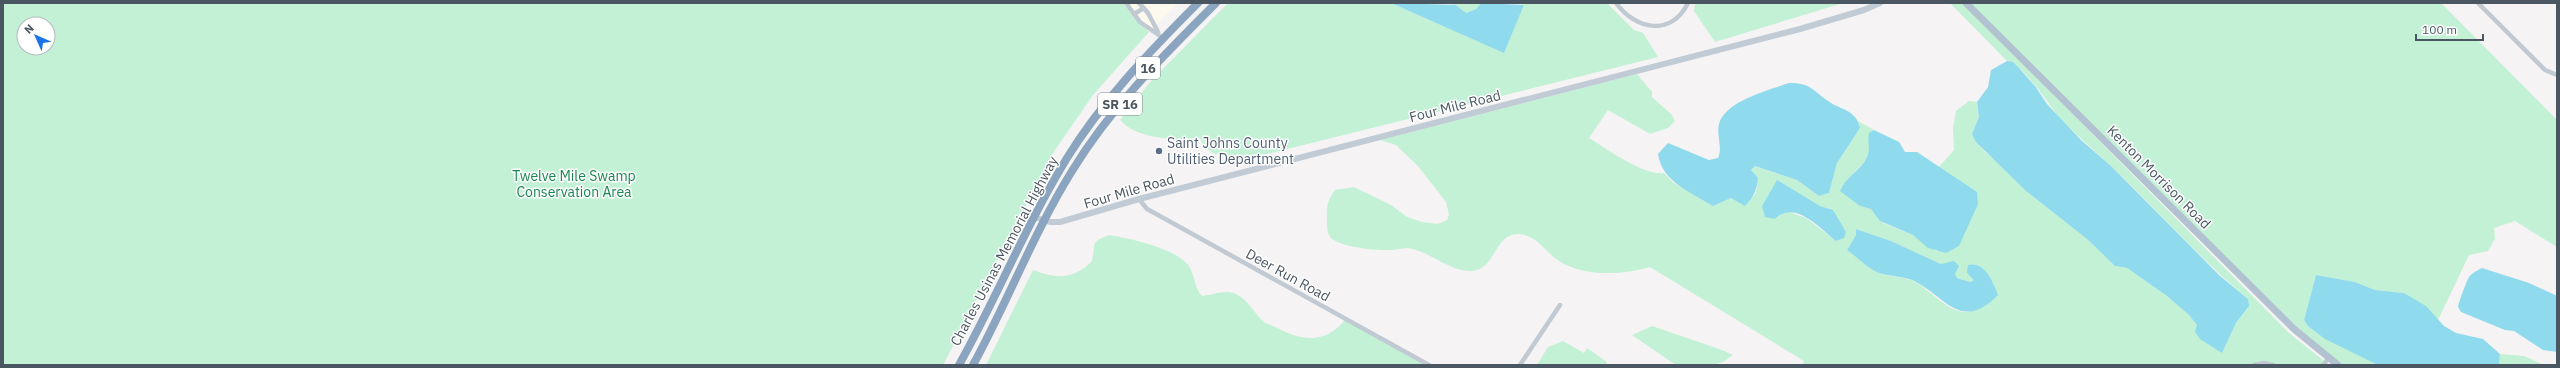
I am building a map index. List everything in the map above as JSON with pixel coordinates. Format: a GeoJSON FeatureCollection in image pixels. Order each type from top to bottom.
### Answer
{"type":"FeatureCollection","features":[{"type":"Feature","properties":{"kind":"highway","name":"Charles Usinas Memorial Highway"},"geometry":{"type":"LineString","coordinates":[[958,365],[1034,217],[1067,157],[1100,109],[1163,38],[1198,3]]}},
{"type":"Feature","properties":{"kind":"highway","name":"Charles Usinas Memorial Highway"},"geometry":{"type":"LineString","coordinates":[[973,365],[1045,220],[1072,170],[1125,97],[1216,3]]}},
{"type":"Feature","properties":{"kind":"highway","name":"16"},"geometry":{"type":"LineString","coordinates":[[1125,97],[1166,48],[1163,38]]}},
{"type":"Feature","properties":{"kind":"main road","name":"Four Mile Road"},"geometry":{"type":"LineString","coordinates":[[1034,217],[1055,222],[1069,220],[1139,199],[1800,29],[1864,10],[1880,3]]}},
{"type":"Feature","properties":{"kind":"main road","name":"Kenton Morrison Road"},"geometry":{"type":"LineString","coordinates":[[1966,3],[2294,329],[2328,359],[2338,365]]}},
{"type":"Feature","properties":{"kind":"street"},"geometry":{"type":"LineString","coordinates":[[1126,3],[1140,22],[1163,38]]}},
{"type":"Feature","properties":{"kind":"street"},"geometry":{"type":"LineString","coordinates":[[1139,3],[1144,8],[1154,29],[1163,38]]}},
{"type":"Feature","properties":{"kind":"street"},"geometry":{"type":"LineString","coordinates":[[1616,3],[1638,22],[1652,27],[1672,21],[1685,10],[1688,3]]}},
{"type":"Feature","properties":{"kind":"street"},"geometry":{"type":"LineString","coordinates":[[2478,3],[2545,70],[2557,74]]}},
{"type":"Feature","properties":{"kind":"street"},"geometry":{"type":"LineString","coordinates":[[1134,14],[1144,8]]}},
{"type":"Feature","properties":{"kind":"street","name":"Deer Run Road"},"geometry":{"type":"LineString","coordinates":[[1139,199],[1147,209],[1158,216],[1429,365]]}},
{"type":"Feature","properties":{"kind":"street"},"geometry":{"type":"LineString","coordinates":[[1520,365],[1560,305]]}},
{"type":"Feature","properties":{"kind":"street"},"geometry":{"type":"LineString","coordinates":[[2323,365],[2328,359]]}},
{"type":"Feature","properties":{"kind":"street"},"geometry":{"type":"LineString","coordinates":[[2254,365],[2264,363],[2273,365]]}},
{"type":"Feature","properties":{"kind":"shaded area"},"geometry":{"type":"Polygon","coordinates":[[[1123,3],[1178,3],[1149,32],[1133,16],[1123,3]]]}},
{"type":"Feature","properties":{"kind":"green space","name":"Twelve Mile Swamp Conservation Area"},"geometry":{"type":"Polygon","coordinates":[[[3,3],[1123,3],[1133,16],[1149,32],[1093,95],[1055,150],[943,365],[3,365],[3,3]]]}},
{"type":"Feature","properties":{"kind":"green space"},"geometry":{"type":"Polygon","coordinates":[[[1228,3],[1391,3],[1504,52],[1524,5],[1520,3],[1607,3],[1634,30],[1643,33],[1658,57],[1231,163],[1225,153],[1215,154],[1204,147],[1200,138],[1169,139],[1146,135],[1127,126],[1120,120],[1150,82],[1228,3]]]}},
{"type":"Feature","properties":{"kind":"green space"},"geometry":{"type":"Polygon","coordinates":[[[1439,3],[1481,3],[1476,9],[1466,13],[1456,5],[1439,3]]]}},
{"type":"Feature","properties":{"kind":"green space"},"geometry":{"type":"Polygon","coordinates":[[[1695,3],[1843,3],[1715,42],[1694,11],[1695,3]]]}},
{"type":"Feature","properties":{"kind":"green space"},"geometry":{"type":"Polygon","coordinates":[[[1950,3],[1963,3],[2289,333],[2329,365],[1803,365],[1804,361],[1650,267],[1616,273],[1580,270],[1559,261],[1531,237],[1519,234],[1511,235],[1505,238],[1483,267],[1477,270],[1468,271],[1460,270],[1417,250],[1408,248],[1377,250],[1342,244],[1331,238],[1328,232],[1327,208],[1332,194],[1335,190],[1354,187],[1391,205],[1407,217],[1422,222],[1438,224],[1447,220],[1449,214],[1446,202],[1417,165],[1396,145],[1380,140],[1637,74],[1652,92],[1652,97],[1672,115],[1675,121],[1668,128],[1650,134],[1608,110],[1589,138],[1615,155],[1646,170],[1656,173],[1664,173],[1673,182],[1713,206],[1731,198],[1749,202],[1756,192],[1758,179],[1751,170],[1755,166],[1797,180],[1819,196],[1829,193],[1837,163],[1860,128],[1858,121],[1874,130],[1870,133],[1869,152],[1864,162],[1841,188],[1860,206],[1871,209],[1883,223],[1913,235],[1936,251],[1959,246],[1977,192],[1938,168],[1954,150],[1953,128],[1956,111],[1969,101],[1977,102],[1979,117],[1972,134],[1985,152],[2004,167],[2026,191],[2087,239],[2115,266],[2127,268],[2167,296],[2189,315],[2222,353],[2236,323],[2247,309],[2248,299],[2212,267],[2111,166],[2060,118],[2035,85],[2020,69],[2007,61],[1950,3]],[[1777,181],[1762,206],[1775,219],[1786,211],[1806,218],[1836,241],[1833,210],[1820,206],[1777,181]],[[1856,229],[1856,235],[1847,250],[1875,271],[1884,275],[1913,281],[1957,311],[1971,311],[1990,302],[1994,284],[1986,273],[1976,265],[1968,265],[1974,280],[1970,282],[1957,278],[1941,264],[1891,241],[1856,229]]]}},
{"type":"Feature","properties":{"kind":"green space"},"geometry":{"type":"Polygon","coordinates":[[[1969,3],[2441,3],[2557,120],[2557,247],[2515,221],[2494,228],[2495,239],[2488,251],[2469,255],[2438,320],[2404,293],[2375,290],[2355,282],[2316,275],[2304,320],[2344,347],[2378,365],[2343,365],[2318,348],[1969,3]]]}},
{"type":"Feature","properties":{"kind":"green space"},"geometry":{"type":"Polygon","coordinates":[[[1110,235],[1152,245],[1173,254],[1182,259],[1191,269],[1197,289],[1202,296],[1223,292],[1236,294],[1245,300],[1264,322],[1285,332],[1313,338],[1322,336],[1331,333],[1339,327],[1346,318],[1429,365],[986,365],[1033,270],[1057,276],[1071,275],[1078,272],[1092,261],[1094,246],[1097,241],[1110,235]]]}},
{"type":"Feature","properties":{"kind":"green space"},"geometry":{"type":"Polygon","coordinates":[[[1652,326],[1733,355],[1723,362],[1712,365],[1676,365],[1632,335],[1652,326]]]}},
{"type":"Feature","properties":{"kind":"green space"},"geometry":{"type":"Polygon","coordinates":[[[1563,341],[1584,353],[1587,348],[1607,362],[1606,365],[1537,365],[1548,347],[1563,341]]]}},
{"type":"Feature","properties":{"kind":"green space"},"geometry":{"type":"Polygon","coordinates":[[[2500,354],[2524,356],[2544,365],[2499,365],[2500,354]]]}},
{"type":"Feature","properties":{"kind":"water"},"geometry":{"type":"Polygon","coordinates":[[[1391,3],[1456,5],[1466,13],[1476,9],[1481,3],[1524,5],[1504,53],[1391,3]]]}},
{"type":"Feature","properties":{"kind":"water"},"geometry":{"type":"Polygon","coordinates":[[[2007,61],[2013,62],[2019,68],[2035,86],[2047,104],[2081,140],[2111,166],[2219,275],[2248,299],[2249,306],[2236,323],[2222,353],[2200,339],[2195,332],[2197,325],[2189,315],[2167,296],[2127,268],[2115,266],[2087,239],[2026,191],[1976,142],[1972,134],[1979,117],[1977,102],[1988,87],[1991,70],[2007,61]]]}},
{"type":"Feature","properties":{"kind":"water"},"geometry":{"type":"Polygon","coordinates":[[[1789,83],[1802,84],[1811,88],[1833,104],[1851,113],[1858,122],[1860,128],[1837,163],[1829,193],[1819,196],[1797,180],[1755,166],[1751,170],[1758,178],[1756,190],[1745,206],[1731,198],[1713,206],[1687,191],[1671,179],[1665,172],[1658,154],[1668,143],[1709,160],[1718,158],[1720,150],[1718,128],[1723,116],[1730,109],[1749,98],[1789,83]]]}},
{"type":"Feature","properties":{"kind":"water"},"geometry":{"type":"Polygon","coordinates":[[[1874,130],[1899,142],[1905,152],[1917,152],[1977,192],[1978,204],[1959,246],[1946,253],[1928,248],[1913,235],[1880,221],[1871,209],[1860,206],[1840,191],[1845,182],[1861,166],[1867,157],[1869,151],[1869,133],[1874,130]]]}},
{"type":"Feature","properties":{"kind":"water"},"geometry":{"type":"Polygon","coordinates":[[[1777,180],[1820,206],[1833,210],[1846,232],[1844,238],[1836,241],[1815,223],[1798,214],[1790,212],[1782,214],[1775,219],[1765,217],[1762,206],[1777,180]]]}},
{"type":"Feature","properties":{"kind":"water"},"geometry":{"type":"Polygon","coordinates":[[[1856,229],[1891,241],[1941,264],[1954,261],[1959,266],[1955,274],[1957,278],[1970,282],[1974,280],[1967,273],[1968,265],[1979,266],[1988,274],[1998,295],[1985,306],[1973,311],[1963,311],[1943,301],[1923,286],[1912,280],[1879,273],[1847,250],[1856,235],[1856,229]]]}},
{"type":"Feature","properties":{"kind":"water"},"geometry":{"type":"Polygon","coordinates":[[[2482,268],[2529,283],[2557,296],[2557,352],[2543,350],[2514,331],[2505,330],[2461,312],[2458,305],[2468,279],[2472,274],[2482,268]]]}},
{"type":"Feature","properties":{"kind":"water"},"geometry":{"type":"Polygon","coordinates":[[[2316,275],[2355,282],[2375,290],[2404,293],[2426,306],[2444,326],[2456,333],[2483,339],[2500,354],[2499,365],[2378,365],[2325,339],[2308,326],[2304,320],[2316,275]]]}},
{"type":"Feature","properties":{"kind":"place","name":"Saint Johns County Utilities Department"},"geometry":{"type":"Point","coordinates":[1159,151]}}]}
